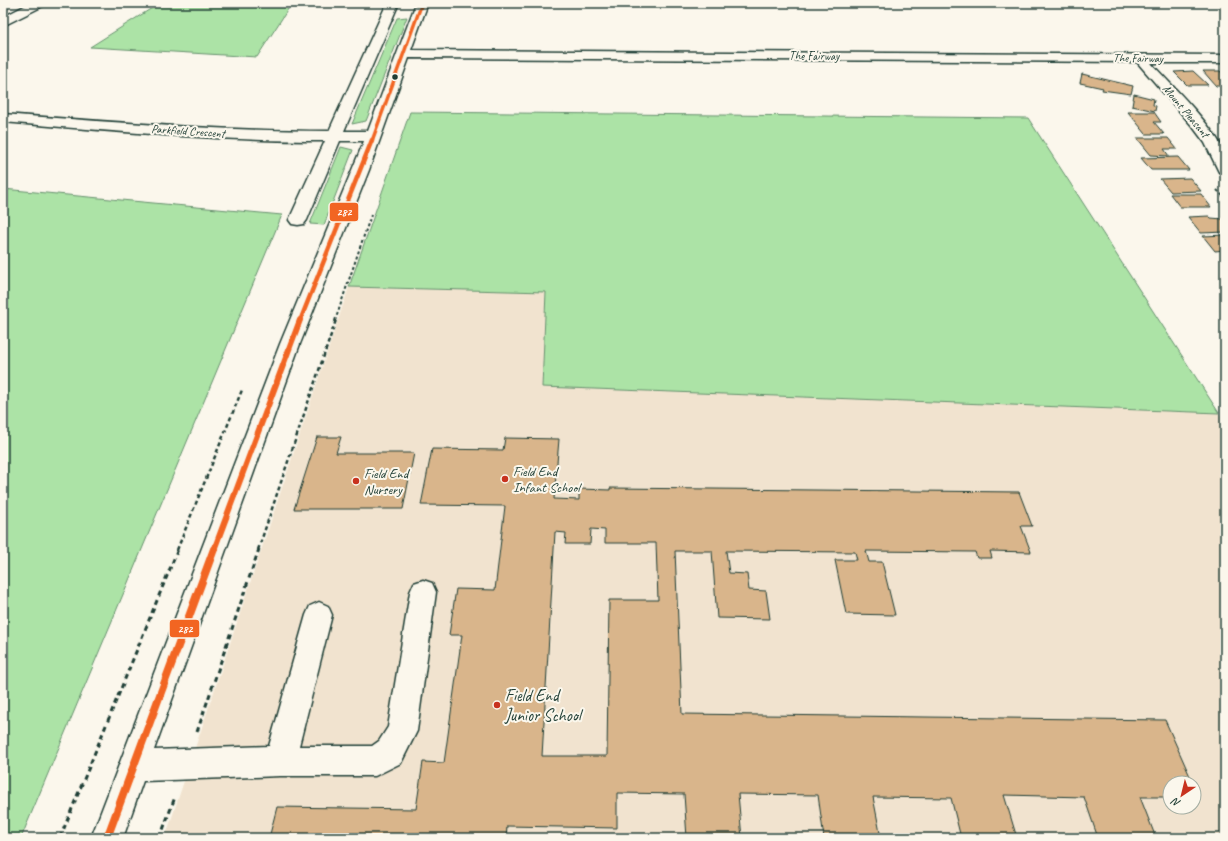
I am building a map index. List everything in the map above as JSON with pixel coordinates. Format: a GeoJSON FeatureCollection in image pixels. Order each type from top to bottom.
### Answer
{"type":"FeatureCollection","features":[{"type":"Feature","properties":{"kind":"street"},"geometry":{"type":"LineString","coordinates":[[3,22],[39,3]]}},
{"type":"Feature","properties":{"kind":"street"},"geometry":{"type":"LineString","coordinates":[[298,220],[393,3]]}},
{"type":"Feature","properties":{"kind":"street"},"geometry":{"type":"LineString","coordinates":[[107,838],[290,344],[373,136],[422,3]]}},
{"type":"Feature","properties":{"kind":"street","name":"The Fairway"},"geometry":{"type":"LineString","coordinates":[[403,54],[1225,59]]}},
{"type":"Feature","properties":{"kind":"street","name":"Mount Pleasant"},"geometry":{"type":"LineString","coordinates":[[1140,58],[1198,124],[1212,143],[1225,169]]}},
{"type":"Feature","properties":{"kind":"street","name":"Parkfield Crescent"},"geometry":{"type":"LineString","coordinates":[[3,118],[201,133],[373,136]]}},
{"type":"Feature","properties":{"kind":"street"},"geometry":{"type":"LineString","coordinates":[[134,766],[280,761],[375,761],[390,752],[402,730],[423,592]]}},
{"type":"Feature","properties":{"kind":"street"},"geometry":{"type":"LineString","coordinates":[[280,761],[320,615]]}},
{"type":"Feature","properties":{"kind":"path"},"geometry":{"type":"LineString","coordinates":[[160,838],[374,208]]}},
{"type":"Feature","properties":{"kind":"path"},"geometry":{"type":"LineString","coordinates":[[60,838],[244,387]]}},
{"type":"Feature","properties":{"kind":"shaded area"},"geometry":{"type":"Polygon","coordinates":[[[349,287],[546,292],[542,387],[1219,413],[1225,422],[1225,838],[165,838],[349,287]]]}},
{"type":"Feature","properties":{"kind":"green space"},"geometry":{"type":"Polygon","coordinates":[[[160,3],[292,3],[257,57],[90,47],[160,3]]]}},
{"type":"Feature","properties":{"kind":"green space"},"geometry":{"type":"Polygon","coordinates":[[[407,17],[366,121],[352,124],[397,18],[407,17]]]}},
{"type":"Feature","properties":{"kind":"green space"},"geometry":{"type":"Polygon","coordinates":[[[410,112],[1028,118],[1219,413],[542,387],[546,292],[349,287],[410,112]]]}},
{"type":"Feature","properties":{"kind":"green space"},"geometry":{"type":"Polygon","coordinates":[[[341,147],[353,150],[324,225],[310,224],[341,147]]]}},
{"type":"Feature","properties":{"kind":"green space"},"geometry":{"type":"Polygon","coordinates":[[[3,189],[282,215],[21,838],[3,838],[3,189]]]}},
{"type":"Feature","properties":{"kind":"building"},"geometry":{"type":"Polygon","coordinates":[[[1193,71],[1208,85],[1187,85],[1174,72],[1193,71]]]}},
{"type":"Feature","properties":{"kind":"building"},"geometry":{"type":"Polygon","coordinates":[[[1203,71],[1220,71],[1225,77],[1225,86],[1216,86],[1203,71]]]}},
{"type":"Feature","properties":{"kind":"building"},"geometry":{"type":"Polygon","coordinates":[[[1082,74],[1133,86],[1131,94],[1102,90],[1103,88],[1080,83],[1082,74]]]}},
{"type":"Feature","properties":{"kind":"building"},"geometry":{"type":"Polygon","coordinates":[[[1134,94],[1154,99],[1153,105],[1156,106],[1155,111],[1132,106],[1134,94]]]}},
{"type":"Feature","properties":{"kind":"building"},"geometry":{"type":"Polygon","coordinates":[[[1128,112],[1154,112],[1161,122],[1154,122],[1164,134],[1146,134],[1128,112]]]}},
{"type":"Feature","properties":{"kind":"building"},"geometry":{"type":"Polygon","coordinates":[[[1137,138],[1168,138],[1177,149],[1164,149],[1169,156],[1151,155],[1137,138]]]}},
{"type":"Feature","properties":{"kind":"building"},"geometry":{"type":"Polygon","coordinates":[[[1178,157],[1189,170],[1151,170],[1141,158],[1178,157]]]}},
{"type":"Feature","properties":{"kind":"building"},"geometry":{"type":"Polygon","coordinates":[[[1190,178],[1201,191],[1171,192],[1160,179],[1190,178]]]}},
{"type":"Feature","properties":{"kind":"building"},"geometry":{"type":"Polygon","coordinates":[[[1170,194],[1201,194],[1211,207],[1180,207],[1170,194]]]}},
{"type":"Feature","properties":{"kind":"building"},"geometry":{"type":"Polygon","coordinates":[[[1209,216],[1211,218],[1223,219],[1225,222],[1225,232],[1201,233],[1188,217],[1209,216]]]}},
{"type":"Feature","properties":{"kind":"building"},"geometry":{"type":"Polygon","coordinates":[[[1225,235],[1225,250],[1215,251],[1203,236],[1225,235]]]}},
{"type":"Feature","properties":{"kind":"building","name":"Field End Nursery"},"geometry":{"type":"Polygon","coordinates":[[[317,437],[341,437],[336,453],[414,453],[403,509],[294,509],[317,437]]]}},
{"type":"Feature","properties":{"kind":"building"},"geometry":{"type":"Polygon","coordinates":[[[505,438],[559,439],[554,499],[579,500],[579,489],[610,490],[610,488],[1019,492],[1032,526],[1021,526],[1031,552],[990,551],[992,558],[977,558],[975,552],[866,551],[869,562],[882,562],[895,615],[846,614],[835,560],[857,560],[855,552],[726,551],[729,573],[747,574],[749,590],[766,591],[770,619],[717,618],[712,551],[675,551],[682,714],[1165,720],[1189,775],[1162,775],[1162,797],[1140,797],[1156,838],[1098,838],[1084,797],[1004,795],[1017,838],[961,838],[951,798],[873,797],[881,838],[824,838],[818,795],[738,794],[742,838],[687,838],[684,794],[617,793],[617,828],[507,826],[506,838],[269,838],[277,807],[416,809],[423,762],[444,763],[462,635],[449,635],[456,589],[495,590],[505,506],[421,505],[432,449],[503,450],[505,438]],[[591,529],[590,544],[565,544],[566,533],[555,532],[542,756],[607,756],[609,600],[658,600],[656,543],[605,543],[605,530],[591,529]]]}},
{"type":"Feature","properties":{"kind":"transit line","name":"282"},"geometry":{"type":"LineString","coordinates":[[107,838],[290,344],[361,170],[422,3]]}},
{"type":"Feature","properties":{"kind":"place","name":"Field End Infant School"},"geometry":{"type":"Point","coordinates":[505,479]}},
{"type":"Feature","properties":{"kind":"place","name":"Field End Nursery"},"geometry":{"type":"Point","coordinates":[356,481]}},
{"type":"Feature","properties":{"kind":"place","name":"Field End Junior School"},"geometry":{"type":"Point","coordinates":[497,705]}}]}
